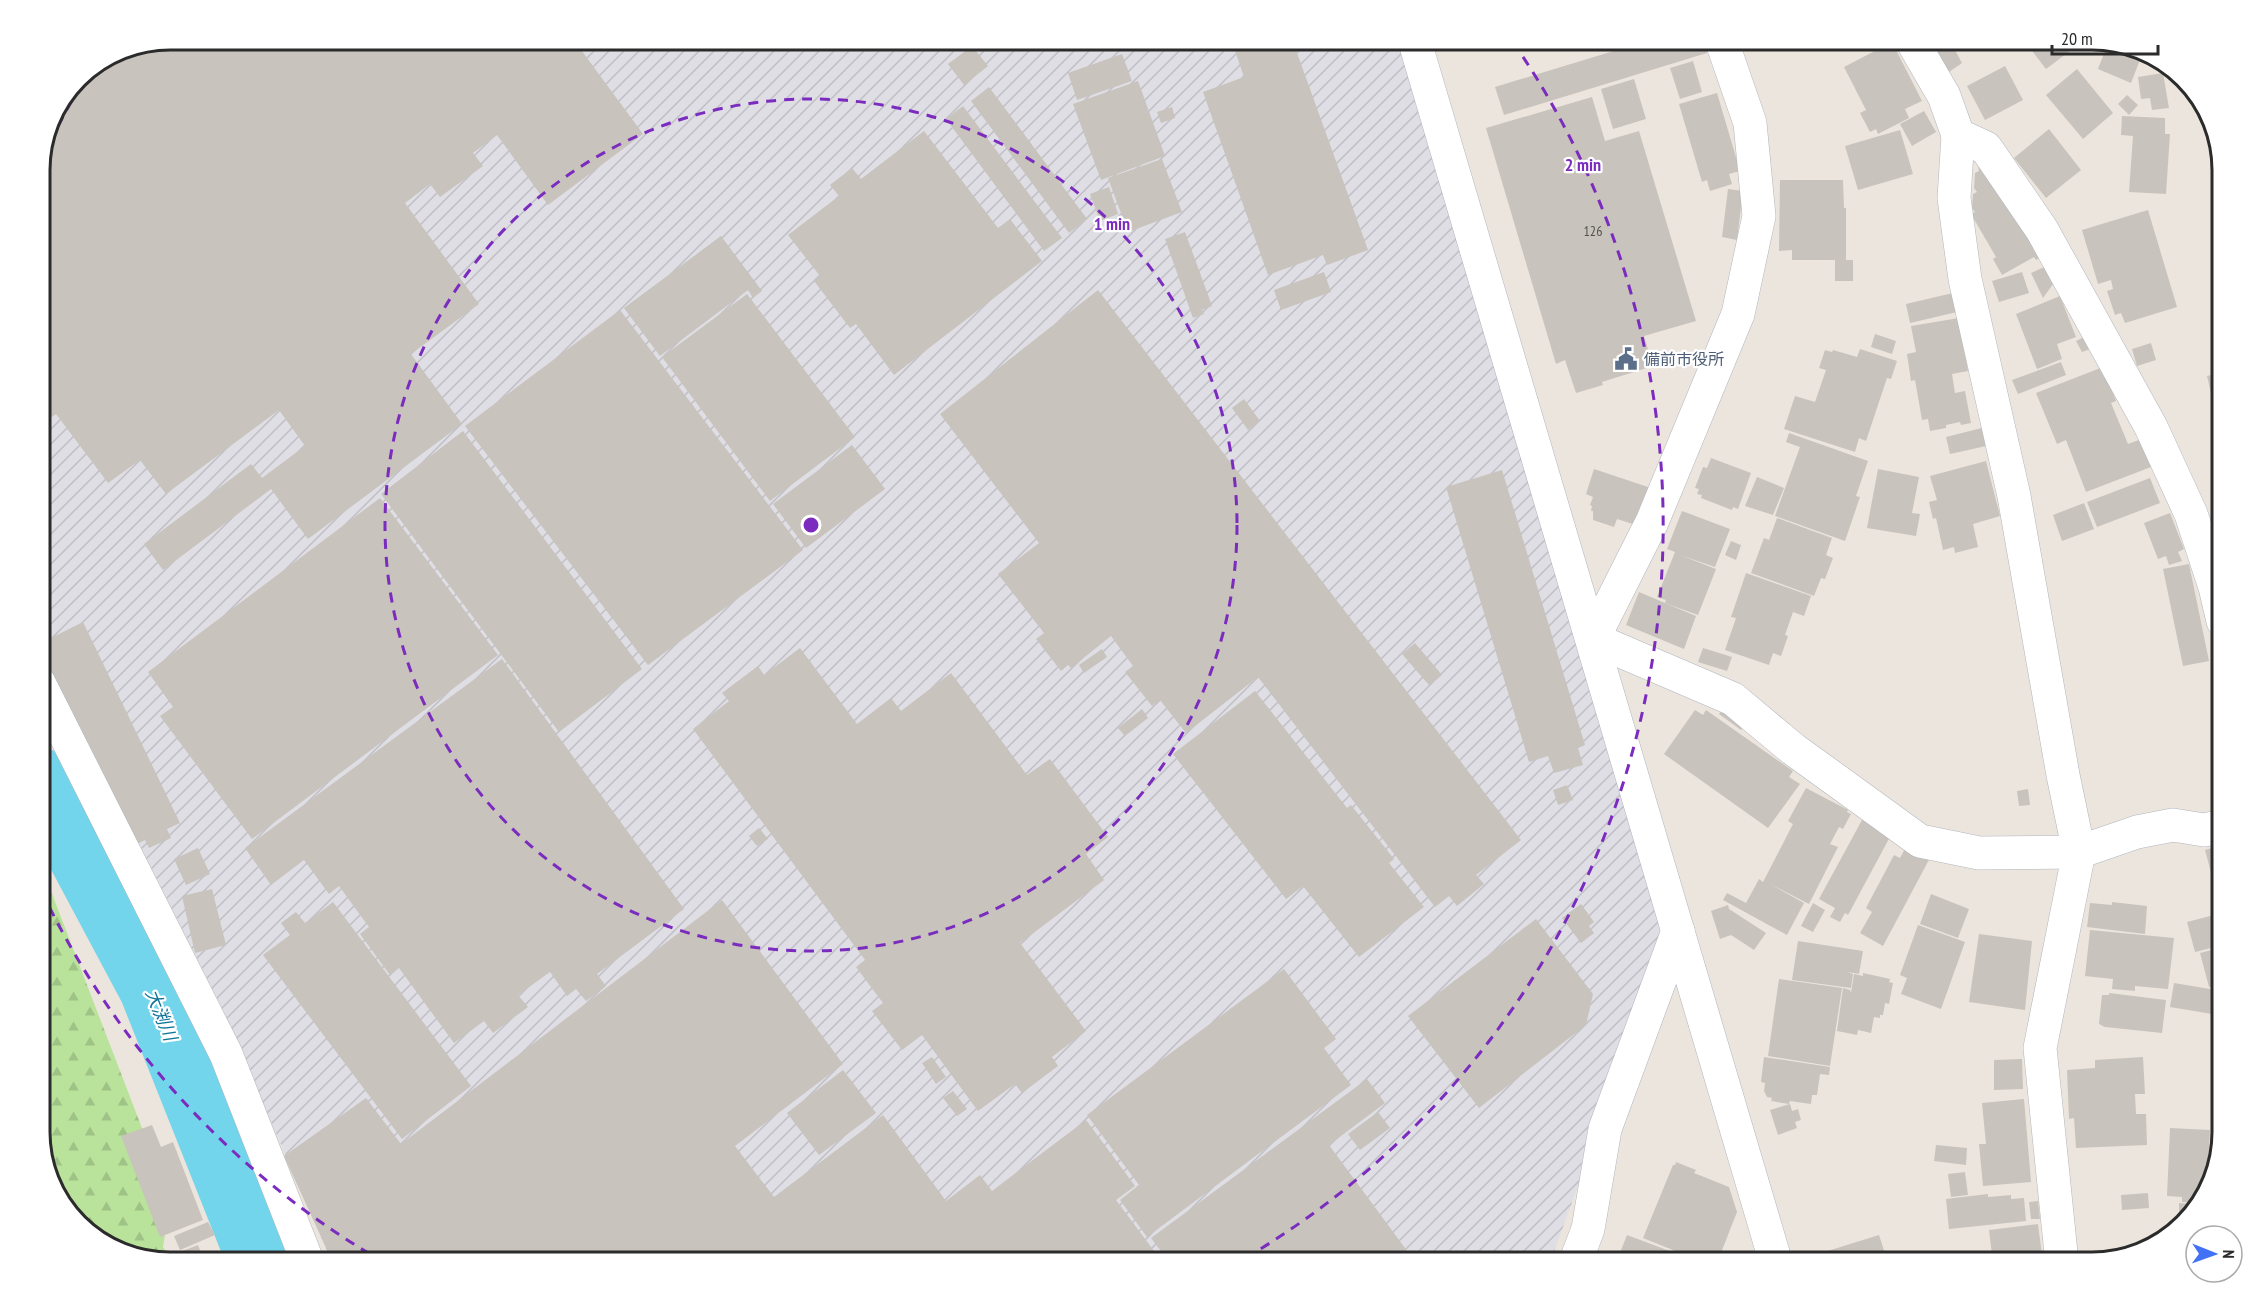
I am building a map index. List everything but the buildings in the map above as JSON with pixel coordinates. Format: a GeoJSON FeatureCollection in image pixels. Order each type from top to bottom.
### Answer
{"type":"FeatureCollection","features":[{"type":"Feature","properties":{"kind":"street"},"geometry":{"type":"LineString","coordinates":[[1417,50],[1773,1252]]}},
{"type":"Feature","properties":{"kind":"street"},"geometry":{"type":"LineString","coordinates":[[1593,639],[1652,522],[1738,314],[1760,216],[1750,123],[1725,50]]}},
{"type":"Feature","properties":{"kind":"street"},"geometry":{"type":"LineString","coordinates":[[1917,50],[1944,96],[1958,135],[1954,198],[1965,279],[2014,496],[2063,775],[2079,852],[2040,1048],[2061,1252]]}},
{"type":"Feature","properties":{"kind":"street"},"geometry":{"type":"LineString","coordinates":[[1958,135],[1986,148],[2042,230],[2151,427],[2191,514],[2212,581]]}},
{"type":"Feature","properties":{"kind":"street"},"geometry":{"type":"LineString","coordinates":[[1593,639],[1733,699],[1793,749],[1920,841],[1979,853],[2079,852],[2137,832],[2173,825],[2204,830],[2212,828]]}},
{"type":"Feature","properties":{"kind":"street"},"geometry":{"type":"LineString","coordinates":[[50,705],[226,1054],[304,1252]]}},
{"type":"Feature","properties":{"kind":"street"},"geometry":{"type":"LineString","coordinates":[[1579,1252],[1588,1229],[1605,1128],[1678,931]]}},
{"type":"Feature","properties":{"kind":"shaded area"},"geometry":{"type":"Polygon","coordinates":[[[170,50],[1408,50],[1670,933],[1554,1252],[327,1252],[223,1010],[50,667],[50,162],[52,146],[62,117],[74,97],[90,79],[131,56],[170,50]]]}},
{"type":"Feature","properties":{"kind":"green space"},"geometry":{"type":"Polygon","coordinates":[[[50,889],[170,1201],[163,1247],[166,1252],[139,1248],[124,1243],[97,1228],[79,1212],[56,1171],[50,1140],[50,889]]]}},
{"type":"Feature","properties":{"kind":"waterway","name":"大渕川"},"geometry":{"type":"LineString","coordinates":[[50,800],[151,989],[256,1252]]}},
{"type":"Feature","properties":{"kind":"place","name":"備前市役所"},"geometry":{"type":"Point","coordinates":[1626,359]}}]}
